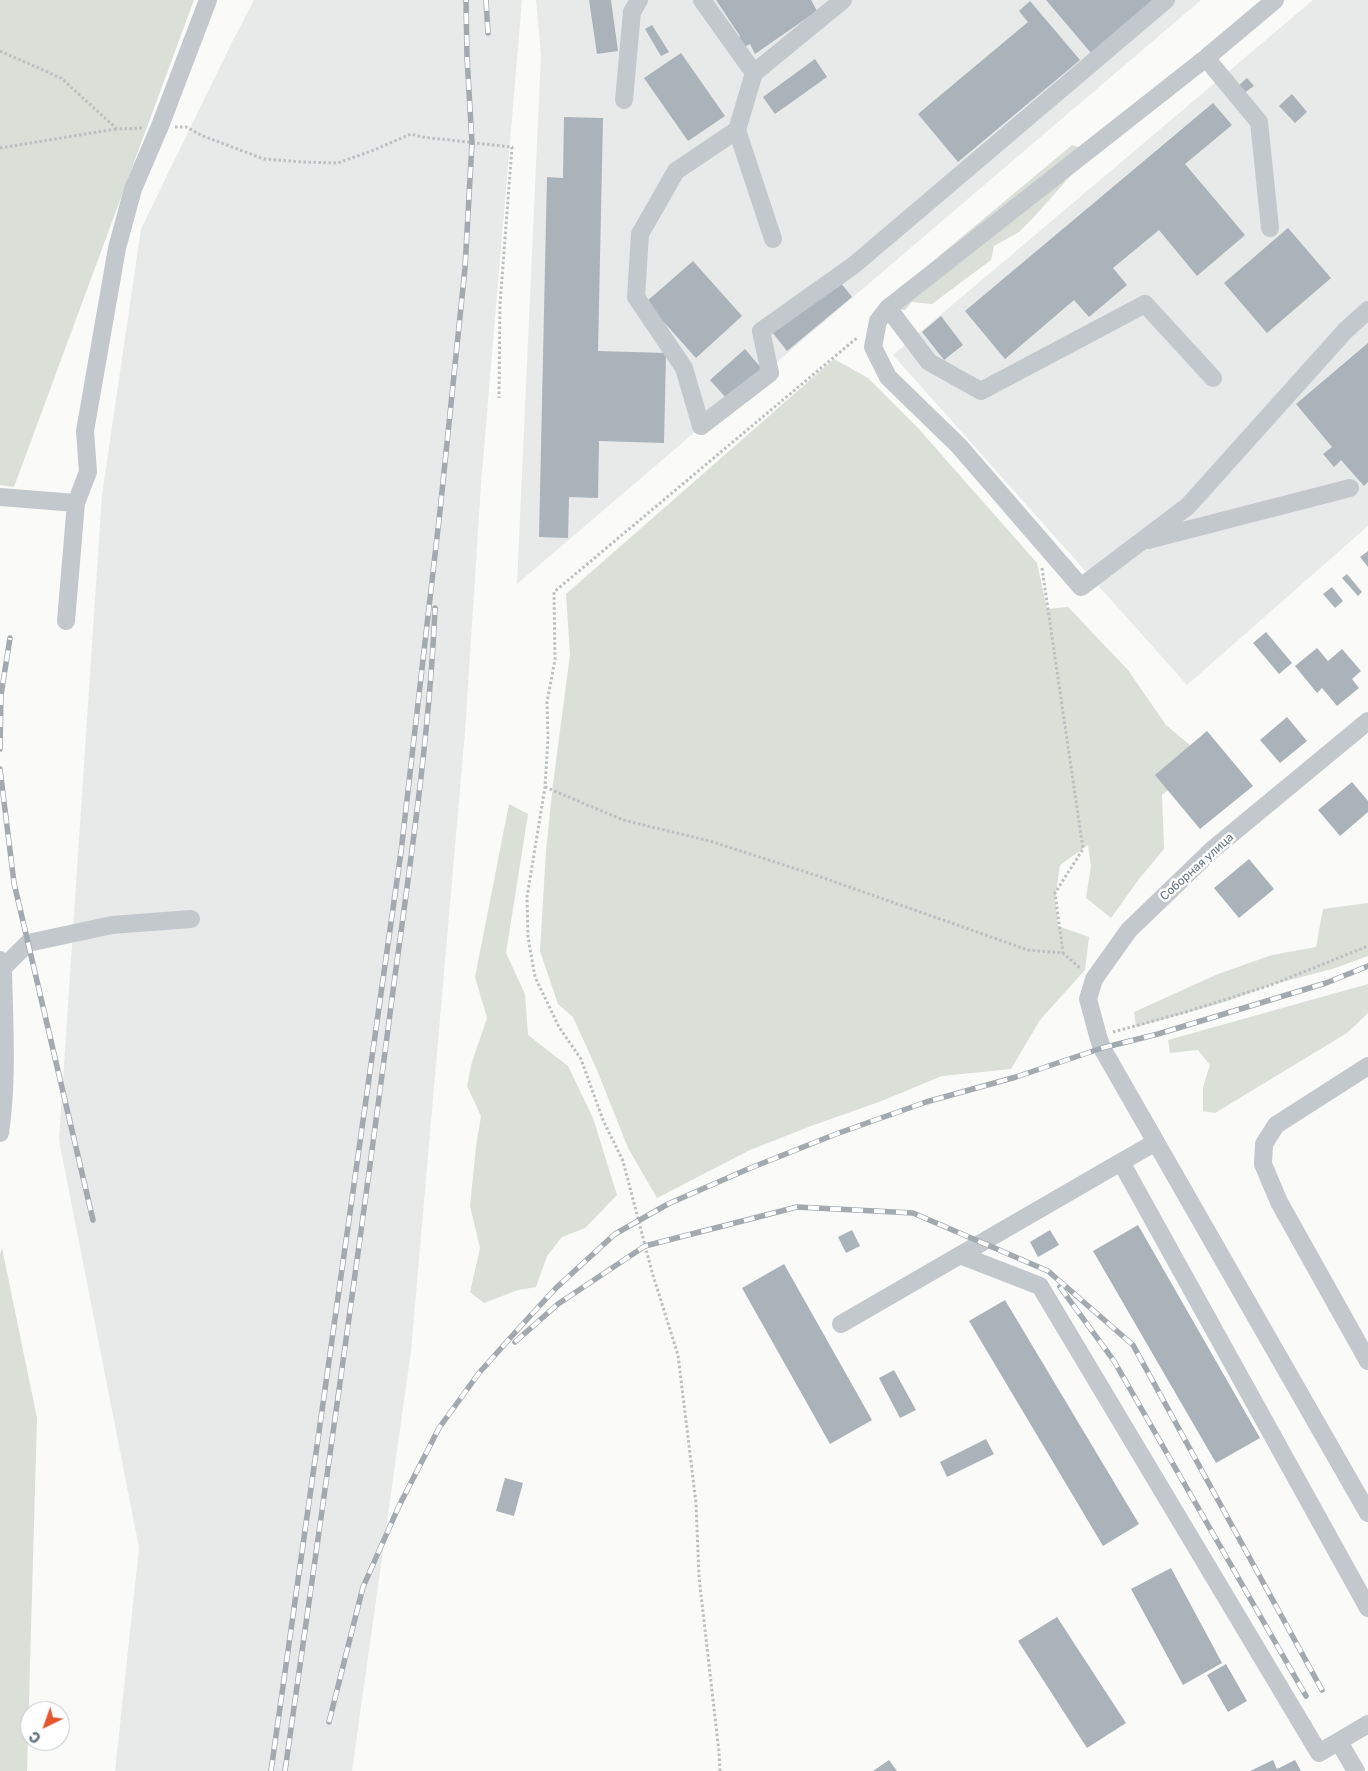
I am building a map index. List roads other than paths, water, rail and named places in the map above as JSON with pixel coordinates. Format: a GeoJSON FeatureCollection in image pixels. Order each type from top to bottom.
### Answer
{"type":"FeatureCollection","features":[{"type":"Feature","properties":{"kind":"street"},"geometry":{"type":"LineString","coordinates":[[66,621],[76,503],[88,472],[85,432],[117,248],[133,189],[160,126],[208,0]]}},
{"type":"Feature","properties":{"kind":"street"},"geometry":{"type":"LineString","coordinates":[[624,100],[632,12],[638,0]]}},
{"type":"Feature","properties":{"kind":"street"},"geometry":{"type":"LineString","coordinates":[[702,0],[754,73]]}},
{"type":"Feature","properties":{"kind":"street"},"geometry":{"type":"LineString","coordinates":[[773,239],[737,130],[754,73],[843,0]]}},
{"type":"Feature","properties":{"kind":"street"},"geometry":{"type":"LineString","coordinates":[[737,130],[676,171],[640,234],[636,297],[684,368],[701,426],[770,374],[761,331],[854,265],[1166,0]]}},
{"type":"Feature","properties":{"kind":"street"},"geometry":{"type":"LineString","coordinates":[[1276,0],[1206,58],[888,308],[878,321],[873,347],[888,377],[959,446],[1081,587],[1188,506],[1345,331],[1368,310]]}},
{"type":"Feature","properties":{"kind":"street"},"geometry":{"type":"LineString","coordinates":[[1206,58],[1259,122],[1270,228]]}},
{"type":"Feature","properties":{"kind":"street"},"geometry":{"type":"LineString","coordinates":[[888,308],[929,362],[981,391],[1145,304],[1213,378]]}},
{"type":"Feature","properties":{"kind":"street"},"geometry":{"type":"LineString","coordinates":[[1138,543],[1350,488]]}},
{"type":"Feature","properties":{"kind":"street"},"geometry":{"type":"LineString","coordinates":[[0,497],[76,503]]}},
{"type":"Feature","properties":{"kind":"street","name":"Соборная улица"},"geometry":{"type":"LineString","coordinates":[[1368,721],[1212,850],[1129,930],[1094,979],[1088,999],[1100,1042],[1368,1513]]}},
{"type":"Feature","properties":{"kind":"street"},"geometry":{"type":"LineString","coordinates":[[0,1133],[4,1108],[2,964],[28,943],[112,925],[191,919]]}},
{"type":"Feature","properties":{"kind":"street"},"geometry":{"type":"LineString","coordinates":[[1368,1066],[1276,1126],[1264,1144],[1263,1164],[1279,1202],[1368,1362]]}},
{"type":"Feature","properties":{"kind":"street"},"geometry":{"type":"LineString","coordinates":[[841,1324],[1156,1142]]}},
{"type":"Feature","properties":{"kind":"street"},"geometry":{"type":"LineString","coordinates":[[1121,1162],[1368,1608]]}},
{"type":"Feature","properties":{"kind":"street"},"geometry":{"type":"LineString","coordinates":[[960,1255],[1040,1286],[1318,1753],[1368,1724]]}},
{"type":"Feature","properties":{"kind":"street"},"geometry":{"type":"LineString","coordinates":[[1339,1742],[1356,1771]]}},
{"type":"Feature","properties":{"kind":"railway"},"geometry":{"type":"LineString","coordinates":[[271,1771],[401,852],[440,511],[465,268],[472,143],[466,0]]}},
{"type":"Feature","properties":{"kind":"railway"},"geometry":{"type":"LineString","coordinates":[[486,0],[488,33]]}},
{"type":"Feature","properties":{"kind":"railway"},"geometry":{"type":"LineString","coordinates":[[285,1771],[351,1308],[416,819],[428,714],[435,608]]}},
{"type":"Feature","properties":{"kind":"railway"},"geometry":{"type":"LineString","coordinates":[[0,749],[1,695],[10,638]]}},
{"type":"Feature","properties":{"kind":"railway"},"geometry":{"type":"LineString","coordinates":[[0,769],[14,883],[93,1220]]}},
{"type":"Feature","properties":{"kind":"railway"},"geometry":{"type":"LineString","coordinates":[[329,1722],[363,1587],[399,1506],[439,1428],[479,1373],[520,1327],[556,1288],[615,1234],[668,1204],[748,1169],[836,1134],[926,1102],[1016,1077],[1102,1048],[1158,1034],[1326,983],[1368,966]]}},
{"type":"Feature","properties":{"kind":"railway"},"geometry":{"type":"LineString","coordinates":[[515,1342],[558,1304],[645,1246],[797,1207],[913,1213],[1048,1271],[1133,1345],[1322,1690]]}},
{"type":"Feature","properties":{"kind":"railway"},"geometry":{"type":"LineString","coordinates":[[1060,1287],[1114,1361],[1306,1696]]}}]}
